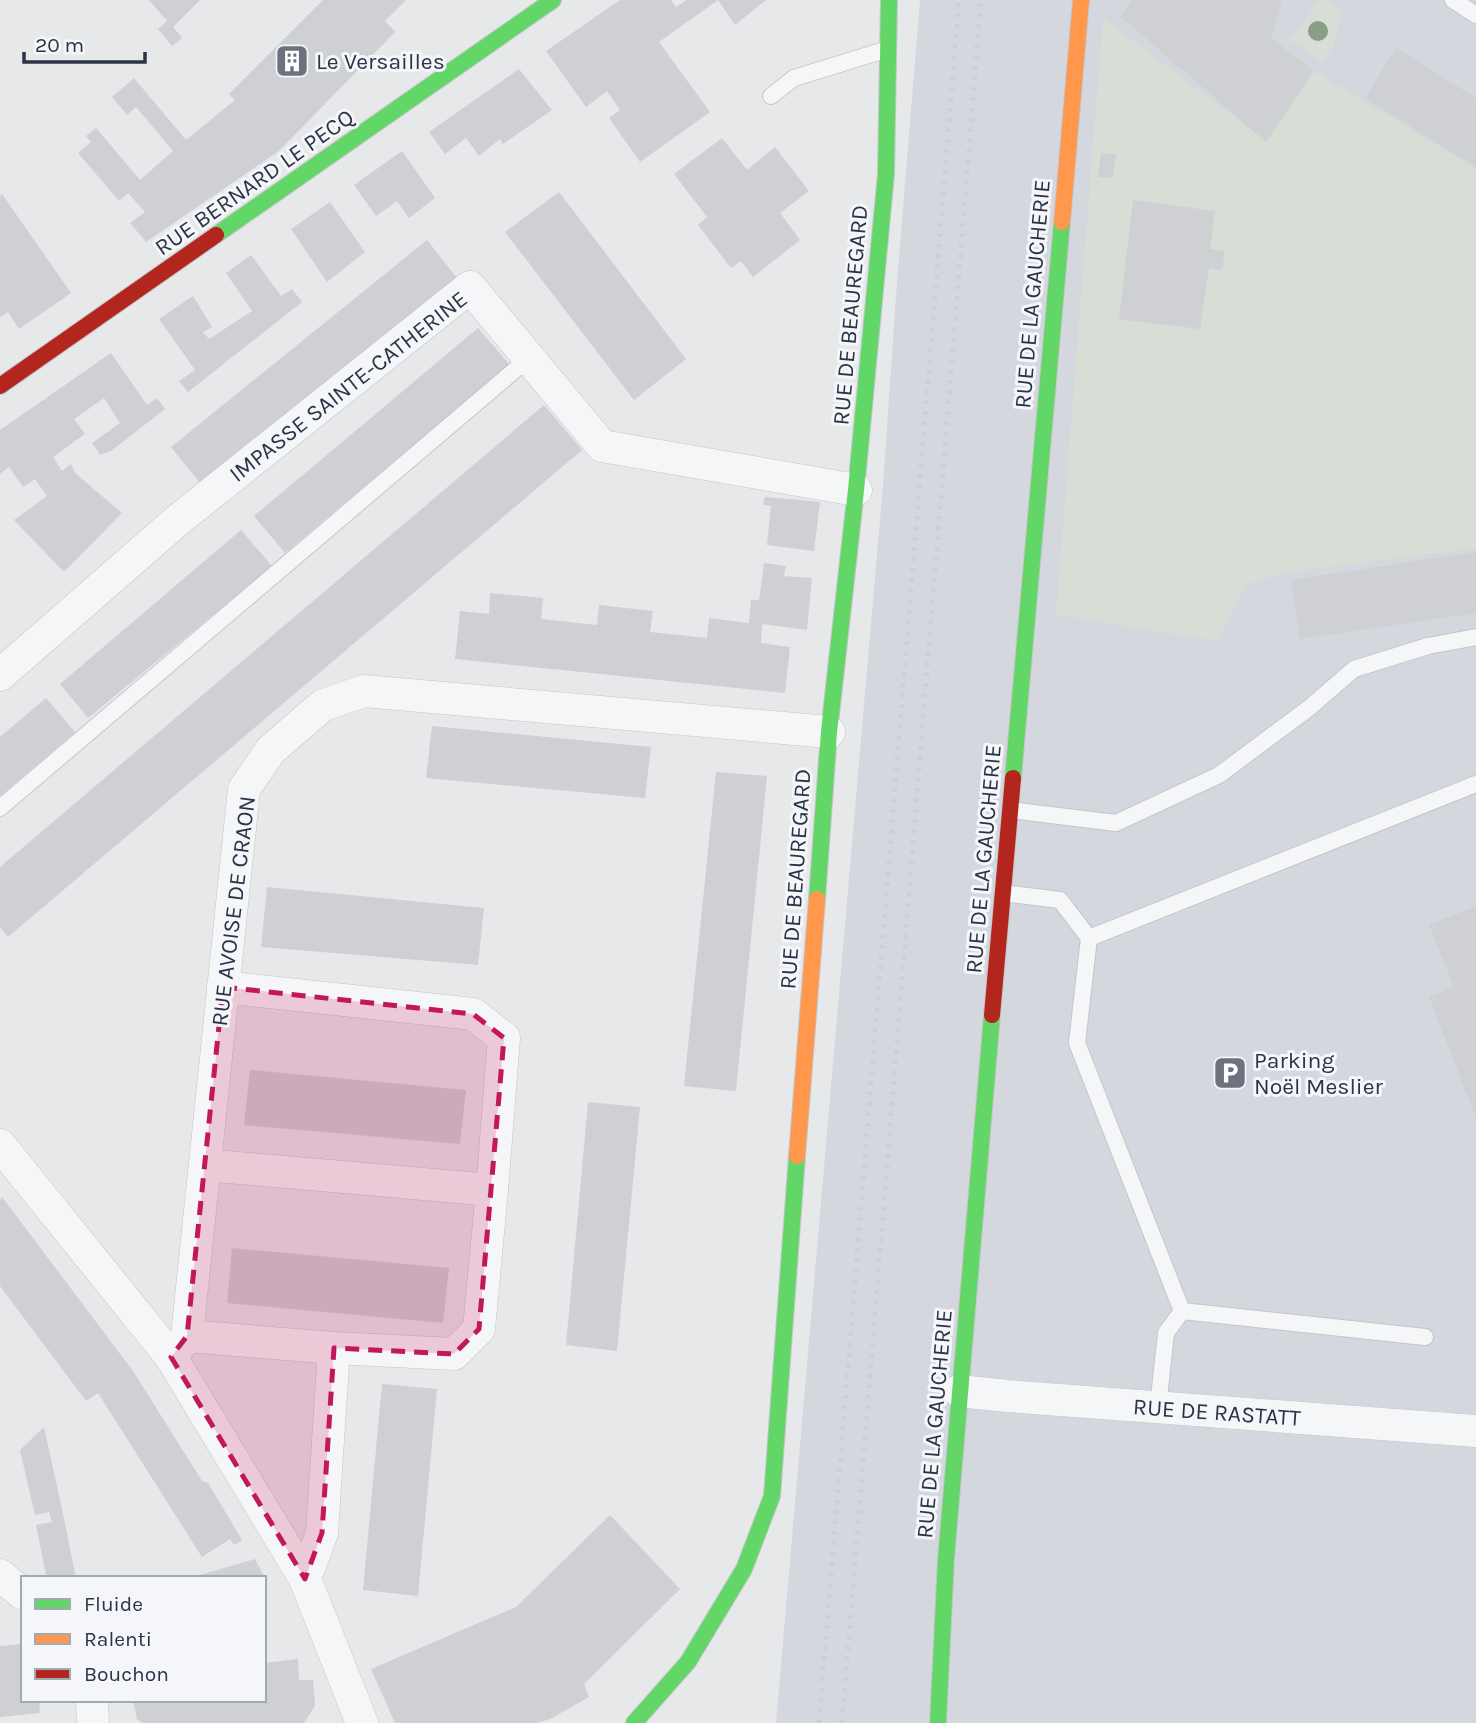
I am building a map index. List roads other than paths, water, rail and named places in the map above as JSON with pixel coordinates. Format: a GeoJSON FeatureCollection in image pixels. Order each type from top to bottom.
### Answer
{"type":"FeatureCollection","features":[{"type":"Feature","properties":{"kind":"street"},"geometry":{"type":"LineString","coordinates":[[520,0],[534,13]]}},
{"type":"Feature","properties":{"kind":"street","name":"RUE BERNARD LE PECQ"},"geometry":{"type":"LineString","coordinates":[[0,386],[553,0]]}},
{"type":"Feature","properties":{"kind":"street","name":"RUE DE BEAUREGARD"},"geometry":{"type":"LineString","coordinates":[[634,1723],[688,1662],[744,1569],[772,1496],[829,732],[856,490],[886,174],[889,0]]}},
{"type":"Feature","properties":{"kind":"street","name":"RUE DE LA GAUCHERIE"},"geometry":{"type":"LineString","coordinates":[[938,1723],[946,1559],[959,1391],[1081,0]]}},
{"type":"Feature","properties":{"kind":"street","name":"IMPASSE SAINTE-CATHERINE"},"geometry":{"type":"LineString","coordinates":[[0,675],[178,520],[470,287],[602,446],[856,490]]}},
{"type":"Feature","properties":{"kind":"street","name":"RUE AVOISE DE CRAON"},"geometry":{"type":"LineString","coordinates":[[179,1347],[205,1165],[244,789],[271,750],[323,705],[364,691],[829,732]]}},
{"type":"Feature","properties":{"kind":"street"},"geometry":{"type":"LineString","coordinates":[[179,1347],[334,1348],[454,1354],[479,1329],[504,1038],[473,1014],[223,988]]}},
{"type":"Feature","properties":{"kind":"street"},"geometry":{"type":"LineString","coordinates":[[0,1145],[179,1347],[305,1578],[362,1723]]}},
{"type":"Feature","properties":{"kind":"street"},"geometry":{"type":"LineString","coordinates":[[205,1165],[492,1190]]}},
{"type":"Feature","properties":{"kind":"street"},"geometry":{"type":"LineString","coordinates":[[305,1578],[322,1533],[334,1348]]}},
{"type":"Feature","properties":{"kind":"street","name":"RUE DE RASTATT"},"geometry":{"type":"LineString","coordinates":[[959,1391],[1476,1430]]}},
{"type":"Feature","properties":{"kind":"street"},"geometry":{"type":"LineString","coordinates":[[0,1575],[21,1592]]}},
{"type":"Feature","properties":{"kind":"street"},"geometry":{"type":"LineString","coordinates":[[92,1702],[93,1723]]}},
{"type":"Feature","properties":{"kind":"lane"},"geometry":{"type":"LineString","coordinates":[[1453,0],[1476,15]]}},
{"type":"Feature","properties":{"kind":"lane"},"geometry":{"type":"LineString","coordinates":[[771,96],[794,78],[888,49]]}},
{"type":"Feature","properties":{"kind":"lane"},"geometry":{"type":"LineString","coordinates":[[0,808],[529,358]]}},
{"type":"Feature","properties":{"kind":"lane"},"geometry":{"type":"LineString","coordinates":[[1010,810],[1116,823],[1219,775],[1309,708],[1353,669],[1428,646],[1476,637]]}},
{"type":"Feature","properties":{"kind":"lane"},"geometry":{"type":"LineString","coordinates":[[1088,938],[1476,784]]}},
{"type":"Feature","properties":{"kind":"lane"},"geometry":{"type":"LineString","coordinates":[[1003,893],[1060,900],[1088,938],[1077,1043],[1182,1311]]}},
{"type":"Feature","properties":{"kind":"lane"},"geometry":{"type":"LineString","coordinates":[[1182,1311],[1425,1337]]}},
{"type":"Feature","properties":{"kind":"lane"},"geometry":{"type":"LineString","coordinates":[[1158,1407],[1166,1334],[1182,1311]]}},
{"type":"Feature","properties":{"kind":"railway"},"geometry":{"type":"LineString","coordinates":[[819,1723],[959,0]]}},
{"type":"Feature","properties":{"kind":"railway"},"geometry":{"type":"LineString","coordinates":[[842,1723],[981,0]]}},
{"type":"Feature","properties":{"kind":"place","name":"Le Versailles"},"geometry":{"type":"Point","coordinates":[292,61]}},
{"type":"Feature","properties":{"kind":"place","name":"Parking Noël Meslier"},"geometry":{"type":"Point","coordinates":[1230,1073]}}]}
